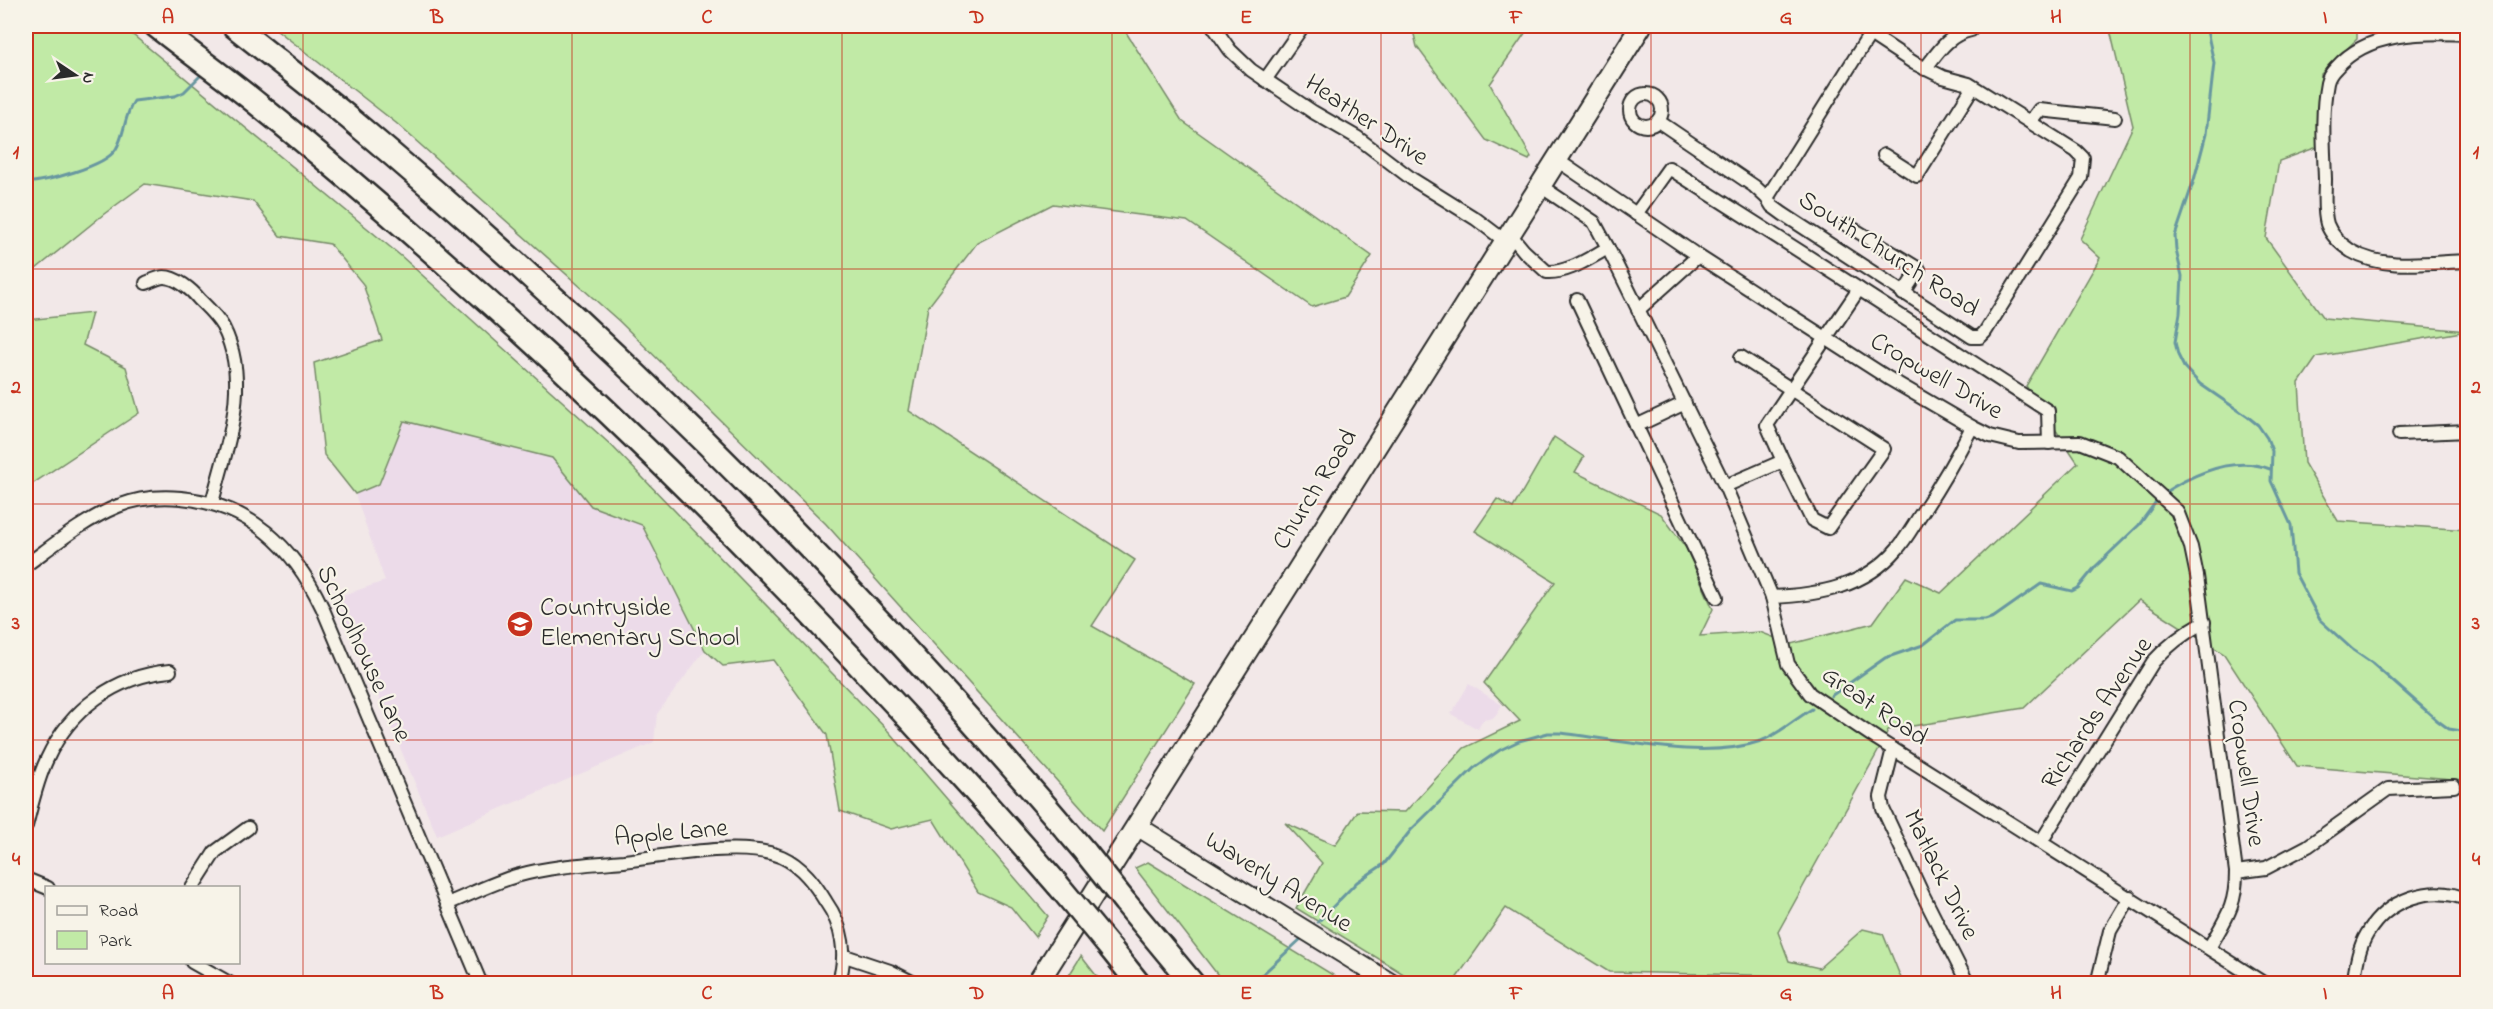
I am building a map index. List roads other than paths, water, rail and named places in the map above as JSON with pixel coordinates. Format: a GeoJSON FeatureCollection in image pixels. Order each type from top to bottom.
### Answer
{"type":"FeatureCollection","features":[{"type":"Feature","properties":{"kind":"highway"},"geometry":{"type":"LineString","coordinates":[[156,26],[237,87],[326,160],[465,281],[612,415],[800,600],[916,724],[1058,885],[1139,984]]}},
{"type":"Feature","properties":{"kind":"highway"},"geometry":{"type":"LineString","coordinates":[[234,26],[339,109],[458,211],[657,394],[880,620],[1000,752],[1193,984]]}},
{"type":"Feature","properties":{"kind":"main road","name":"Church Road"},"geometry":{"type":"LineString","coordinates":[[1037,984],[1641,26]]}},
{"type":"Feature","properties":{"kind":"street","name":"Heather Drive"},"geometry":{"type":"LineString","coordinates":[[1213,26],[1240,61],[1265,80],[1358,138],[1412,179],[1508,237]]}},
{"type":"Feature","properties":{"kind":"street"},"geometry":{"type":"LineString","coordinates":[[1265,80],[1303,26]]}},
{"type":"Feature","properties":{"kind":"street","name":"South Church Road"},"geometry":{"type":"LineString","coordinates":[[1865,30],[1925,69],[1973,87],[2076,151],[2083,158],[2084,167],[2081,178],[1980,337],[1972,337],[1903,294],[1772,206],[1767,198],[1865,30]]}},
{"type":"Feature","properties":{"kind":"street"},"geometry":{"type":"LineString","coordinates":[[1925,69],[1949,40],[1959,32],[1971,30]]}},
{"type":"Feature","properties":{"kind":"street"},"geometry":{"type":"LineString","coordinates":[[2468,34],[2398,36],[2374,41],[2357,49],[2336,68],[2328,80],[2324,103],[2325,212],[2331,232],[2343,245],[2362,256],[2381,262],[2468,261]]}},
{"type":"Feature","properties":{"kind":"street"},"geometry":{"type":"LineString","coordinates":[[1884,155],[1917,176],[1973,87]]}},
{"type":"Feature","properties":{"kind":"street"},"geometry":{"type":"LineString","coordinates":[[2030,122],[2038,110],[2115,118]]}},
{"type":"Feature","properties":{"kind":"street"},"geometry":{"type":"LineString","coordinates":[[1658,121],[1754,186],[1767,198]]}},
{"type":"Feature","properties":{"kind":"street","name":"Cropwell Drive"},"geometry":{"type":"LineString","coordinates":[[1557,160],[1698,256],[1888,378],[1971,427],[2004,440],[2049,443],[2080,442],[2118,457],[2177,511],[2195,562],[2236,872],[2233,905],[2209,948]]}},
{"type":"Feature","properties":{"kind":"street"},"geometry":{"type":"LineString","coordinates":[[1636,214],[1669,168],[2048,411],[2049,443]]}},
{"type":"Feature","properties":{"kind":"street","name":"Great Road"},"geometry":{"type":"LineString","coordinates":[[1539,186],[1594,222],[1608,248],[1725,486],[1772,597],[1788,664],[1798,681],[1823,705],[2265,984]]}},
{"type":"Feature","properties":{"kind":"street"},"geometry":{"type":"LineString","coordinates":[[1847,225],[1919,269],[1903,294]]}},
{"type":"Feature","properties":{"kind":"street"},"geometry":{"type":"LineString","coordinates":[[1508,237],[1547,272],[1558,273],[1608,248]]}},
{"type":"Feature","properties":{"kind":"street"},"geometry":{"type":"LineString","coordinates":[[1638,310],[1698,256]]}},
{"type":"Feature","properties":{"kind":"street"},"geometry":{"type":"LineString","coordinates":[[146,283],[164,277],[196,295],[222,324],[231,348],[237,384],[235,408],[212,503]]}},
{"type":"Feature","properties":{"kind":"street"},"geometry":{"type":"LineString","coordinates":[[1741,357],[1791,390],[1884,449],[1828,528],[1812,520],[1767,425],[1791,390],[1826,337],[1859,289]]}},
{"type":"Feature","properties":{"kind":"street"},"geometry":{"type":"LineString","coordinates":[[1577,300],[1717,597]]}},
{"type":"Feature","properties":{"kind":"street"},"geometry":{"type":"LineString","coordinates":[[1636,426],[1685,404]]}},
{"type":"Feature","properties":{"kind":"street"},"geometry":{"type":"LineString","coordinates":[[1772,597],[1838,589],[1867,575],[1882,564],[1902,544],[1929,503],[1971,427]]}},
{"type":"Feature","properties":{"kind":"street"},"geometry":{"type":"LineString","coordinates":[[2398,434],[2468,431]]}},
{"type":"Feature","properties":{"kind":"street"},"geometry":{"type":"LineString","coordinates":[[1725,486],[1783,461]]}},
{"type":"Feature","properties":{"kind":"street","name":"Schoolhouse Lane"},"geometry":{"type":"LineString","coordinates":[[26,565],[76,529],[128,503],[164,498],[212,503],[238,513],[261,528],[292,557],[309,581],[449,903],[481,984]]}},
{"type":"Feature","properties":{"kind":"street","name":"Richards Avenue"},"geometry":{"type":"LineString","coordinates":[[2041,842],[2153,662],[2182,634],[2204,622]]}},
{"type":"Feature","properties":{"kind":"street"},"geometry":{"type":"LineString","coordinates":[[26,826],[46,761],[67,726],[96,698],[118,684],[140,675],[170,671]]}},
{"type":"Feature","properties":{"kind":"street","name":"Matlack Drive"},"geometry":{"type":"LineString","coordinates":[[1893,749],[1881,797],[1886,815],[1968,984]]}},
{"type":"Feature","properties":{"kind":"street"},"geometry":{"type":"LineString","coordinates":[[2236,872],[2266,868],[2308,846],[2388,789],[2454,786]]}},
{"type":"Feature","properties":{"kind":"street","name":"Waverly Avenue"},"geometry":{"type":"LineString","coordinates":[[1137,826],[1392,984]]}},
{"type":"Feature","properties":{"kind":"street"},"geometry":{"type":"LineString","coordinates":[[193,886],[215,852],[248,828]]}},
{"type":"Feature","properties":{"kind":"street","name":"Apple Lane"},"geometry":{"type":"LineString","coordinates":[[449,903],[516,876],[705,852],[745,850],[782,857],[808,877],[831,909],[845,956]]}},
{"type":"Feature","properties":{"kind":"street"},"geometry":{"type":"LineString","coordinates":[[26,879],[45,887]]}},
{"type":"Feature","properties":{"kind":"street"},"geometry":{"type":"LineString","coordinates":[[2353,984],[2361,946],[2376,921],[2399,903],[2420,895],[2452,893],[2468,900]]}},
{"type":"Feature","properties":{"kind":"street"},"geometry":{"type":"LineString","coordinates":[[2097,984],[2110,932],[2130,897]]}},
{"type":"Feature","properties":{"kind":"street"},"geometry":{"type":"LineString","coordinates":[[842,982],[845,956],[890,971],[915,984]]}},
{"type":"Feature","properties":{"kind":"street"},"geometry":{"type":"LineString","coordinates":[[194,964],[231,984]]}},
{"type":"Feature","properties":{"kind":"waterway"},"geometry":{"type":"LineString","coordinates":[[2206,26],[2214,63],[2206,134],[2194,180],[2175,236],[2182,276],[2180,313],[2175,342],[2178,355],[2184,367],[2200,384],[2258,425],[2267,438],[2272,451],[2271,481],[2291,525],[2295,573],[2320,620],[2438,721],[2449,729],[2468,732]]}},
{"type":"Feature","properties":{"kind":"waterway"},"geometry":{"type":"LineString","coordinates":[[26,183],[60,176],[88,167],[110,156],[116,149],[134,101],[175,96],[184,92],[200,76]]}},
{"type":"Feature","properties":{"kind":"waterway"},"geometry":{"type":"LineString","coordinates":[[2162,494],[2200,474],[2228,465],[2256,465],[2270,469]]}},
{"type":"Feature","properties":{"kind":"waterway"},"geometry":{"type":"LineString","coordinates":[[1831,696],[1885,658],[1923,645],[1955,620],[1985,620],[1994,617],[2041,584],[2072,591],[2078,588],[2096,566],[2139,525],[2158,499]]}},
{"type":"Feature","properties":{"kind":"waterway"},"geometry":{"type":"LineString","coordinates":[[1318,922],[1357,882],[1384,864],[1411,830],[1474,768],[1500,750],[1519,741],[1548,733],[1561,733],[1662,747],[1688,749],[1739,747],[1768,738],[1812,709]]}},
{"type":"Feature","properties":{"kind":"waterway"},"geometry":{"type":"LineString","coordinates":[[1252,984],[1303,937]]}},
{"type":"Feature","properties":{"kind":"place","name":"Countryside Elementary School"},"geometry":{"type":"Point","coordinates":[520,624]}}]}
